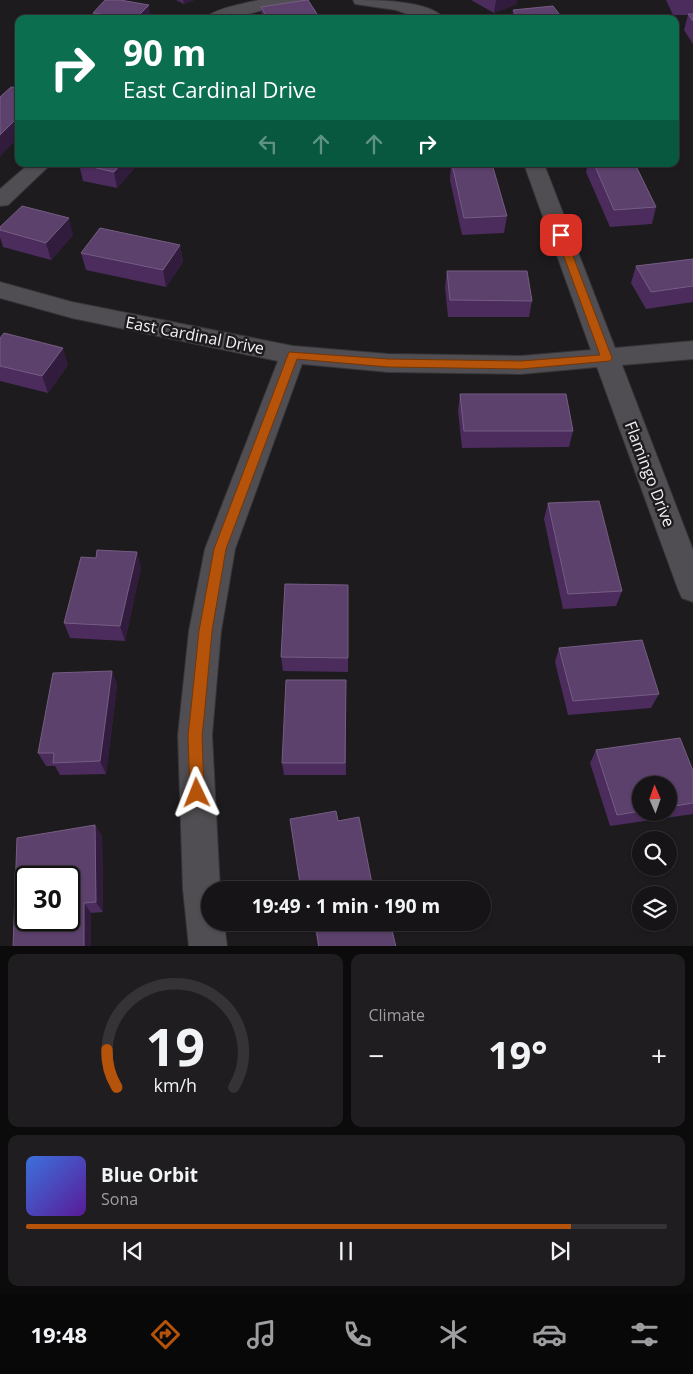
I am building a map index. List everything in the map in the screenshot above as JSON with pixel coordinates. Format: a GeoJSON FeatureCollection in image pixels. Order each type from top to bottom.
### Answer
{"type":"FeatureCollection","features":[{"type":"Feature","properties":{"kind":"street"},"geometry":{"type":"LineString","coordinates":[[224,15],[242,8],[300,0]]}},
{"type":"Feature","properties":{"kind":"street"},"geometry":{"type":"LineString","coordinates":[[361,0],[411,9],[426,15]]}},
{"type":"Feature","properties":{"kind":"street"},"geometry":{"type":"LineString","coordinates":[[0,200],[38,167]]}},
{"type":"Feature","properties":{"kind":"street","name":"Flamingo Drive"},"geometry":{"type":"LineString","coordinates":[[535,167],[693,589]]}},
{"type":"Feature","properties":{"kind":"street","name":"East Cardinal Drive"},"geometry":{"type":"LineString","coordinates":[[0,290],[72,310],[293,355],[388,363],[521,365],[693,350]]}},
{"type":"Feature","properties":{"kind":"street"},"geometry":{"type":"LineString","coordinates":[[208,946],[201,888],[195,735],[205,631],[220,549],[293,355]]}},
{"type":"Feature","properties":{"kind":"building"},"geometry":{"type":"Polygon","coordinates":[[[105,0],[120,0],[149,5],[139,15],[93,13],[105,0]]]}},
{"type":"Feature","properties":{"kind":"building"},"geometry":{"type":"Polygon","coordinates":[[[308,0],[317,14],[266,15],[261,7],[308,0]]]}},
{"type":"Feature","properties":{"kind":"building"},"geometry":{"type":"Polygon","coordinates":[[[553,6],[560,15],[516,15],[513,10],[553,6]]]}},
{"type":"Feature","properties":{"kind":"building"},"geometry":{"type":"Polygon","coordinates":[[[688,14],[693,14],[693,21],[688,14]]]}},
{"type":"Feature","properties":{"kind":"building"},"geometry":{"type":"Polygon","coordinates":[[[11,87],[15,88],[15,120],[0,135],[0,97],[11,87]]]}},
{"type":"Feature","properties":{"kind":"building"},"geometry":{"type":"Polygon","coordinates":[[[92,167],[118,167],[114,172],[92,167]]]}},
{"type":"Feature","properties":{"kind":"building"},"geometry":{"type":"Polygon","coordinates":[[[453,167],[493,167],[507,216],[464,218],[453,167]]]}},
{"type":"Feature","properties":{"kind":"building"},"geometry":{"type":"Polygon","coordinates":[[[595,167],[636,167],[656,207],[614,210],[595,167]]]}},
{"type":"Feature","properties":{"kind":"building"},"geometry":{"type":"Polygon","coordinates":[[[22,206],[69,218],[46,243],[0,230],[0,227],[22,206]]]}},
{"type":"Feature","properties":{"kind":"building"},"geometry":{"type":"Polygon","coordinates":[[[100,228],[180,245],[163,270],[81,253],[100,228]]]}},
{"type":"Feature","properties":{"kind":"building"},"geometry":{"type":"Polygon","coordinates":[[[693,259],[693,286],[651,292],[636,266],[693,259]]]}},
{"type":"Feature","properties":{"kind":"building"},"geometry":{"type":"Polygon","coordinates":[[[447,271],[527,271],[532,301],[450,300],[447,271]]]}},
{"type":"Feature","properties":{"kind":"building"},"geometry":{"type":"Polygon","coordinates":[[[4,333],[63,348],[42,376],[0,366],[0,338],[4,333]]]}},
{"type":"Feature","properties":{"kind":"building"},"geometry":{"type":"Polygon","coordinates":[[[460,394],[566,394],[573,431],[464,431],[460,394]]]}},
{"type":"Feature","properties":{"kind":"building"},"geometry":{"type":"Polygon","coordinates":[[[599,501],[622,591],[568,594],[548,503],[599,501]]]}},
{"type":"Feature","properties":{"kind":"building"},"geometry":{"type":"Polygon","coordinates":[[[97,550],[137,552],[120,626],[64,623],[81,557],[96,558],[97,550]]]}},
{"type":"Feature","properties":{"kind":"building"},"geometry":{"type":"Polygon","coordinates":[[[285,584],[348,585],[348,658],[281,657],[285,584]]]}},
{"type":"Feature","properties":{"kind":"building"},"geometry":{"type":"Polygon","coordinates":[[[642,640],[659,694],[573,701],[559,648],[642,640]]]}},
{"type":"Feature","properties":{"kind":"building"},"geometry":{"type":"Polygon","coordinates":[[[112,671],[100,761],[53,763],[54,753],[38,753],[53,673],[112,671]]]}},
{"type":"Feature","properties":{"kind":"building"},"geometry":{"type":"Polygon","coordinates":[[[286,680],[346,680],[345,763],[282,763],[286,680]]]}},
{"type":"Feature","properties":{"kind":"building"},"geometry":{"type":"Polygon","coordinates":[[[680,738],[693,771],[693,803],[678,806],[678,776],[632,776],[632,812],[617,815],[596,750],[680,738]]]}},
{"type":"Feature","properties":{"kind":"building"},"geometry":{"type":"Polygon","coordinates":[[[336,811],[338,821],[359,817],[371,881],[300,881],[290,819],[336,811]]]}},
{"type":"Feature","properties":{"kind":"building"},"geometry":{"type":"Polygon","coordinates":[[[95,825],[96,902],[84,903],[84,946],[13,946],[15,892],[15,931],[80,931],[80,866],[16,866],[17,838],[95,825]]]}},
{"type":"Feature","properties":{"kind":"building"},"geometry":{"type":"Polygon","coordinates":[[[316,931],[392,931],[396,946],[319,946],[316,931]]]}},
{"type":"Feature","properties":{"kind":"route"},"geometry":{"type":"LineString","coordinates":[[197,793],[195,735],[205,631],[220,549],[293,355],[388,363],[521,365],[607,358],[561,235]]}}]}
